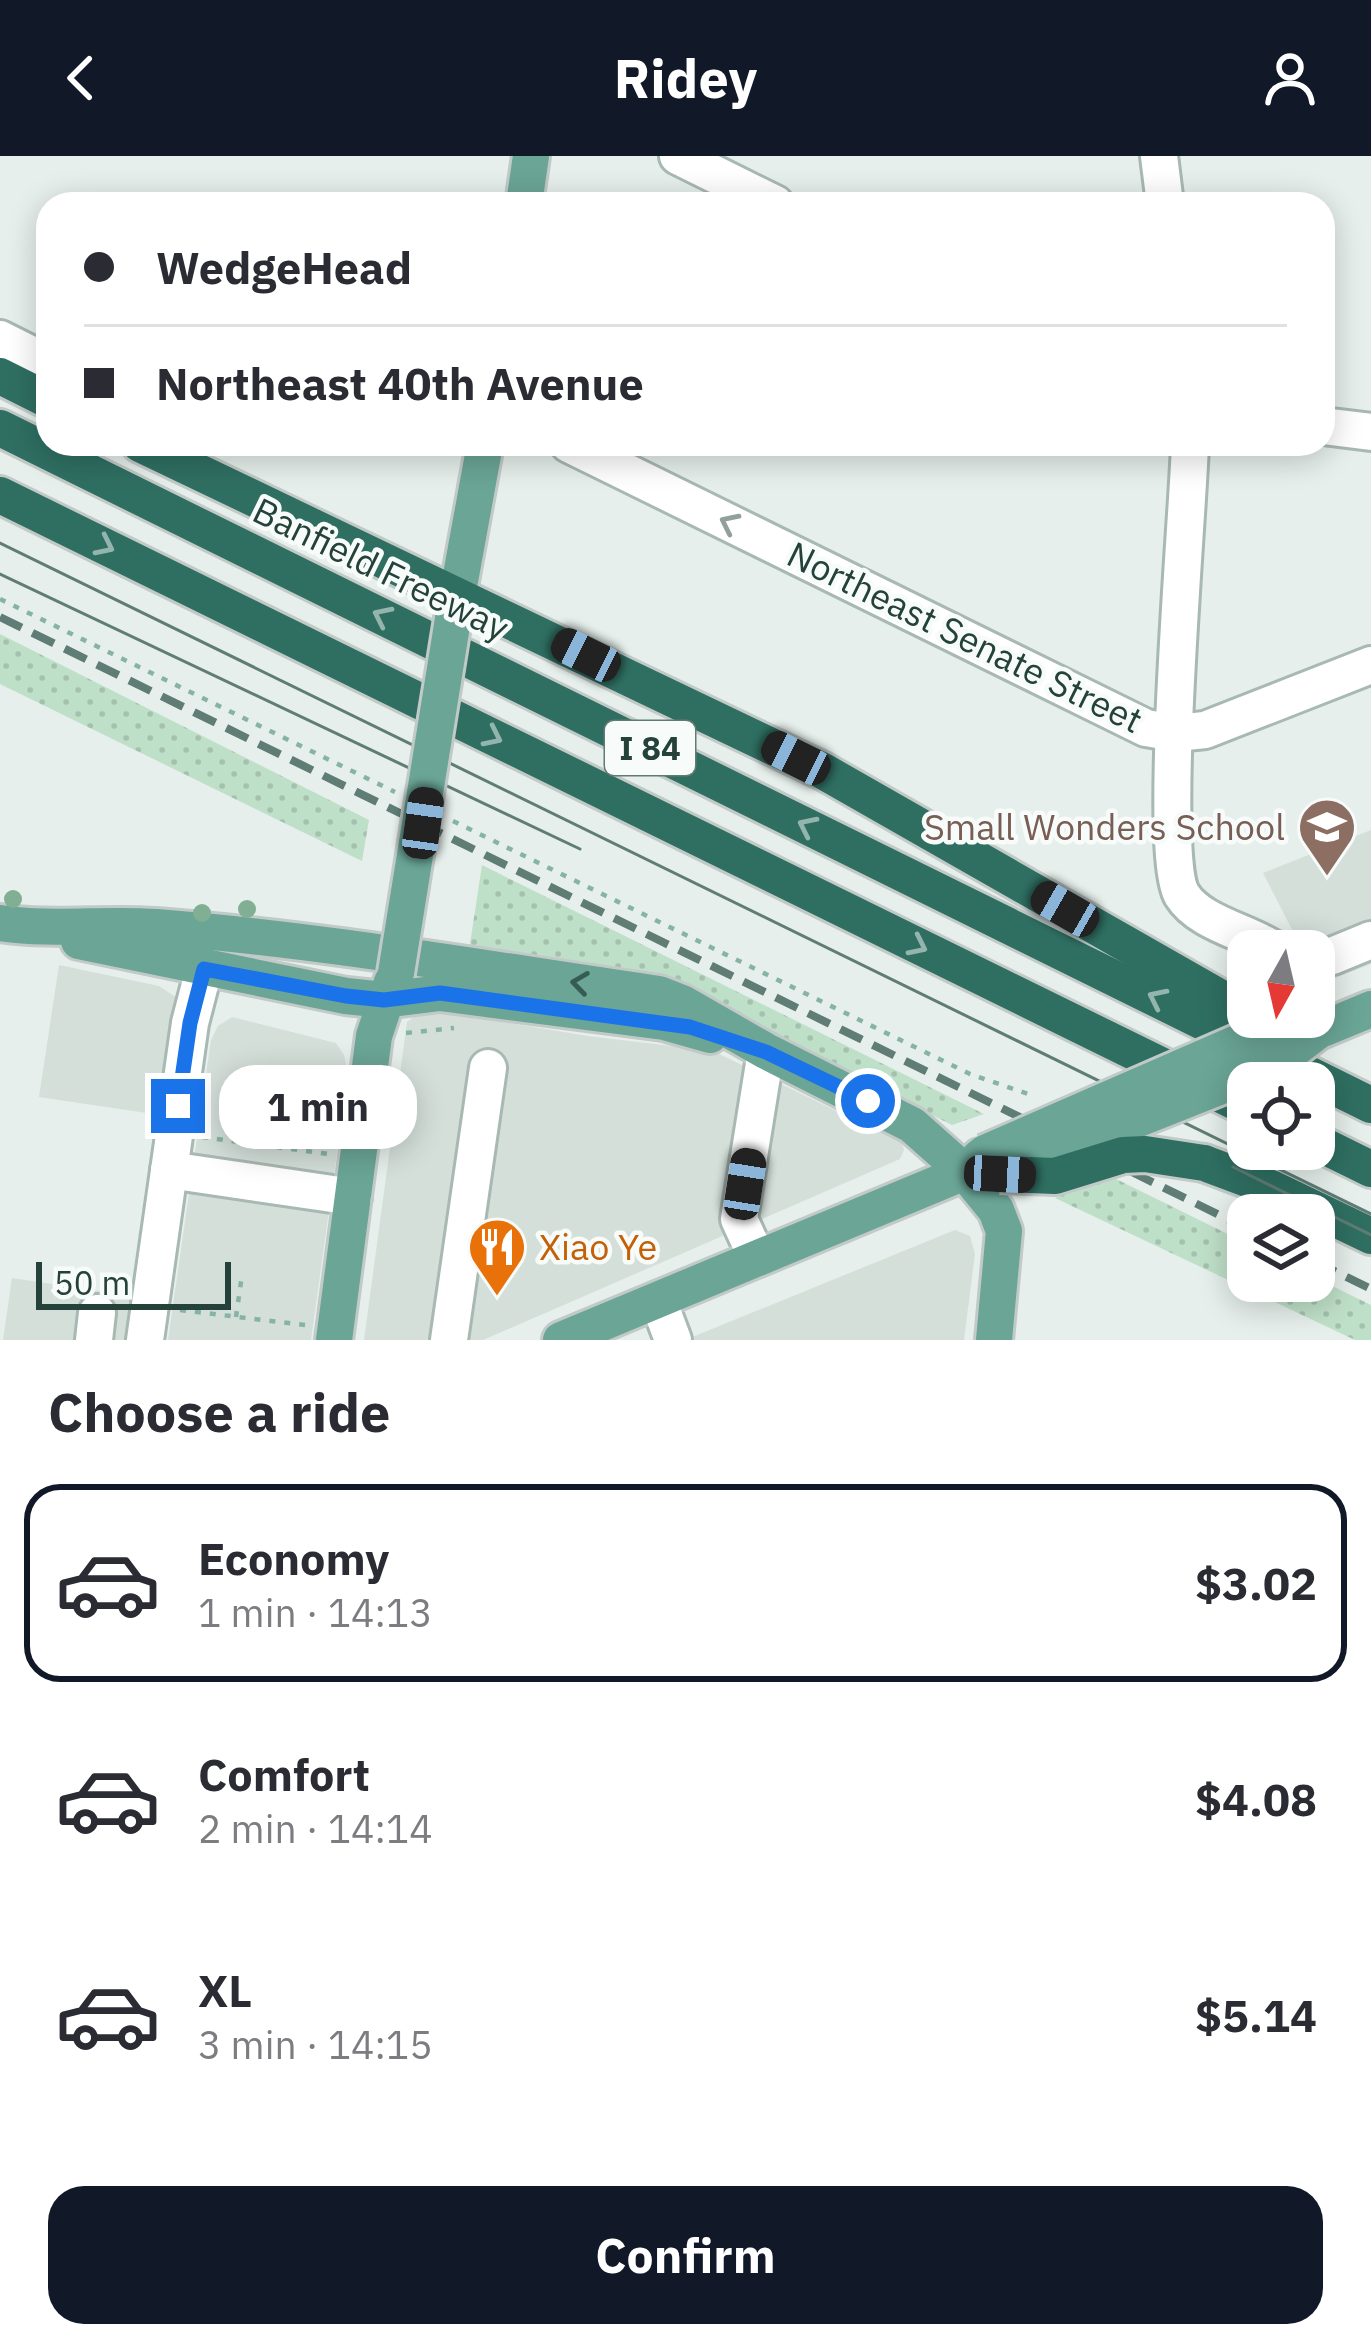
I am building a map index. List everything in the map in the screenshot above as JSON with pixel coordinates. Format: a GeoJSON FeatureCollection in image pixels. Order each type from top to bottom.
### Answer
{"type":"FeatureCollection","features":[{"type":"Feature","properties":{"kind":"highway"},"geometry":{"type":"LineString","coordinates":[[0,376],[36,394]]}},
{"type":"Feature","properties":{"kind":"highway","name":"Banfield Freeway"},"geometry":{"type":"LineString","coordinates":[[0,428],[36,446]]}},
{"type":"Feature","properties":{"kind":"highway","name":"Banfield Freeway"},"geometry":{"type":"LineString","coordinates":[[57,456],[1287,1062]]}},
{"type":"Feature","properties":{"kind":"highway"},"geometry":{"type":"LineString","coordinates":[[163,456],[456,606],[843,783],[1226,1001],[1292,1062]]}},
{"type":"Feature","properties":{"kind":"highway","name":"I 84"},"geometry":{"type":"LineString","coordinates":[[0,495],[1227,1098]]}},
{"type":"Feature","properties":{"kind":"highway","name":"Banfield Freeway"},"geometry":{"type":"LineString","coordinates":[[1335,1086],[1371,1105]]}},
{"type":"Feature","properties":{"kind":"highway"},"geometry":{"type":"LineString","coordinates":[[1335,1151],[1371,1168]]}},
{"type":"Feature","properties":{"kind":"highway"},"geometry":{"type":"LineString","coordinates":[[983,1166],[1055,1176],[1123,1155],[1165,1155],[1204,1163],[1271,1188],[1371,1236]]}},
{"type":"Feature","properties":{"kind":"main road"},"geometry":{"type":"LineString","coordinates":[[526,192],[531,156]]}},
{"type":"Feature","properties":{"kind":"main road"},"geometry":{"type":"LineString","coordinates":[[334,1340],[374,1036],[393,1002],[483,456]]}},
{"type":"Feature","properties":{"kind":"main road"},"geometry":{"type":"LineString","coordinates":[[0,923],[204,969],[393,1002],[440,993],[615,1015],[690,1027],[766,1052]]}},
{"type":"Feature","properties":{"kind":"main road"},"geometry":{"type":"LineString","coordinates":[[40,929],[152,926],[313,944],[659,994],[682,1003],[983,1166],[1004,1231],[994,1340]]}},
{"type":"Feature","properties":{"kind":"main road"},"geometry":{"type":"LineString","coordinates":[[1335,1020],[1371,1010]]}},
{"type":"Feature","properties":{"kind":"main road"},"geometry":{"type":"LineString","coordinates":[[561,1340],[983,1166],[1272,1066],[1303,1038]]}},
{"type":"Feature","properties":{"kind":"street"},"geometry":{"type":"LineString","coordinates":[[678,156],[752,192]]}},
{"type":"Feature","properties":{"kind":"street"},"geometry":{"type":"LineString","coordinates":[[1159,156],[1164,192]]}},
{"type":"Feature","properties":{"kind":"street"},"geometry":{"type":"LineString","coordinates":[[0,339],[36,357]]}},
{"type":"Feature","properties":{"kind":"street"},"geometry":{"type":"LineString","coordinates":[[1335,428],[1371,433]]}},
{"type":"Feature","properties":{"kind":"street","name":"Northeast Senate Street"},"geometry":{"type":"LineString","coordinates":[[593,456],[1145,728],[1175,733],[1205,730],[1371,665]]}},
{"type":"Feature","properties":{"kind":"street"},"geometry":{"type":"LineString","coordinates":[[1189,456],[1172,857],[1184,898],[1235,930]]}},
{"type":"Feature","properties":{"kind":"street"},"geometry":{"type":"LineString","coordinates":[[1335,955],[1371,940]]}},
{"type":"Feature","properties":{"kind":"street"},"geometry":{"type":"LineString","coordinates":[[148,1323],[190,1023],[204,969]]}},
{"type":"Feature","properties":{"kind":"street"},"geometry":{"type":"LineString","coordinates":[[757,1258],[740,1220],[766,1052]]}},
{"type":"Feature","properties":{"kind":"street"},"geometry":{"type":"LineString","coordinates":[[449,1340],[488,1068]]}},
{"type":"Feature","properties":{"kind":"street"},"geometry":{"type":"LineString","coordinates":[[169,1169],[353,1197]]}},
{"type":"Feature","properties":{"kind":"street"},"geometry":{"type":"LineString","coordinates":[[658,1300],[673,1340]]}},
{"type":"Feature","properties":{"kind":"path"},"geometry":{"type":"LineString","coordinates":[[0,599],[413,801]]}},
{"type":"Feature","properties":{"kind":"path"},"geometry":{"type":"LineString","coordinates":[[434,812],[970,1074],[1052,1106]]}},
{"type":"Feature","properties":{"kind":"path"},"geometry":{"type":"LineString","coordinates":[[393,1002],[461,1028]]}},
{"type":"Feature","properties":{"kind":"path"},"geometry":{"type":"LineString","coordinates":[[174,1132],[357,1158]]}},
{"type":"Feature","properties":{"kind":"path"},"geometry":{"type":"LineString","coordinates":[[236,1318],[242,1275]]}},
{"type":"Feature","properties":{"kind":"path"},"geometry":{"type":"LineString","coordinates":[[148,1323],[236,1318],[289,1323]]}},
{"type":"Feature","properties":{"kind":"shaded area"},"geometry":{"type":"Polygon","coordinates":[[[1371,830],[1371,964],[1335,978],[1335,930],[1292,930],[1263,873],[1371,830]]]}},
{"type":"Feature","properties":{"kind":"shaded area"},"geometry":{"type":"Polygon","coordinates":[[[59,965],[159,986],[177,998],[160,1115],[39,1097],[59,965]]]}},
{"type":"Feature","properties":{"kind":"shaded area"},"geometry":{"type":"Polygon","coordinates":[[[443,1012],[713,1051],[902,1143],[904,1150],[900,1159],[483,1340],[364,1340],[407,1022],[417,1014],[443,1012]]]}},
{"type":"Feature","properties":{"kind":"shaded area"},"geometry":{"type":"Polygon","coordinates":[[[232,1017],[336,1043],[344,1055],[348,1074],[311,1340],[168,1340],[211,1040],[218,1026],[232,1017]]]}},
{"type":"Feature","properties":{"kind":"shaded area"},"geometry":{"type":"Polygon","coordinates":[[[955,1230],[970,1236],[975,1254],[964,1340],[685,1340],[955,1230]]]}},
{"type":"Feature","properties":{"kind":"shaded area"},"geometry":{"type":"Polygon","coordinates":[[[12,1278],[133,1296],[127,1340],[3,1340],[12,1278]]]}},
{"type":"Feature","properties":{"kind":"green space"},"geometry":{"type":"Polygon","coordinates":[[[0,634],[369,820],[362,861],[0,684],[0,634]]]}},
{"type":"Feature","properties":{"kind":"green space"},"geometry":{"type":"Polygon","coordinates":[[[482,865],[984,1114],[952,1125],[669,985],[468,957],[482,865]]]}},
{"type":"Feature","properties":{"kind":"green space"},"geometry":{"type":"Polygon","coordinates":[[[1108,1175],[1227,1234],[1227,1279],[1055,1198],[1108,1175]]]}},
{"type":"Feature","properties":{"kind":"green space"},"geometry":{"type":"Polygon","coordinates":[[[1335,1287],[1371,1305],[1371,1340],[1355,1340],[1275,1302],[1335,1302],[1335,1287]]]}},
{"type":"Feature","properties":{"kind":"tram line"},"geometry":{"type":"LineString","coordinates":[[0,543],[1371,1214]]}},
{"type":"Feature","properties":{"kind":"tram line"},"geometry":{"type":"LineString","coordinates":[[0,574],[580,849]]}},
{"type":"Feature","properties":{"kind":"tram line"},"geometry":{"type":"LineString","coordinates":[[1239,1170],[1371,1235]]}},
{"type":"Feature","properties":{"kind":"railway"},"geometry":{"type":"LineString","coordinates":[[0,617],[1227,1219]]}},
{"type":"Feature","properties":{"kind":"railway"},"geometry":{"type":"LineString","coordinates":[[1335,1271],[1371,1289]]}},
{"type":"Feature","properties":{"kind":"place","name":"Small Wonders School"},"geometry":{"type":"Point","coordinates":[1327,878]}},
{"type":"Feature","properties":{"kind":"place","name":"Xiao Ye"},"geometry":{"type":"Point","coordinates":[497,1298]}},
{"type":"Feature","properties":{"kind":"route"},"geometry":{"type":"LineString","coordinates":[[178,1106],[190,1023],[204,969],[346,996],[384,1000],[440,993],[690,1027],[766,1052],[868,1101]]}}]}
